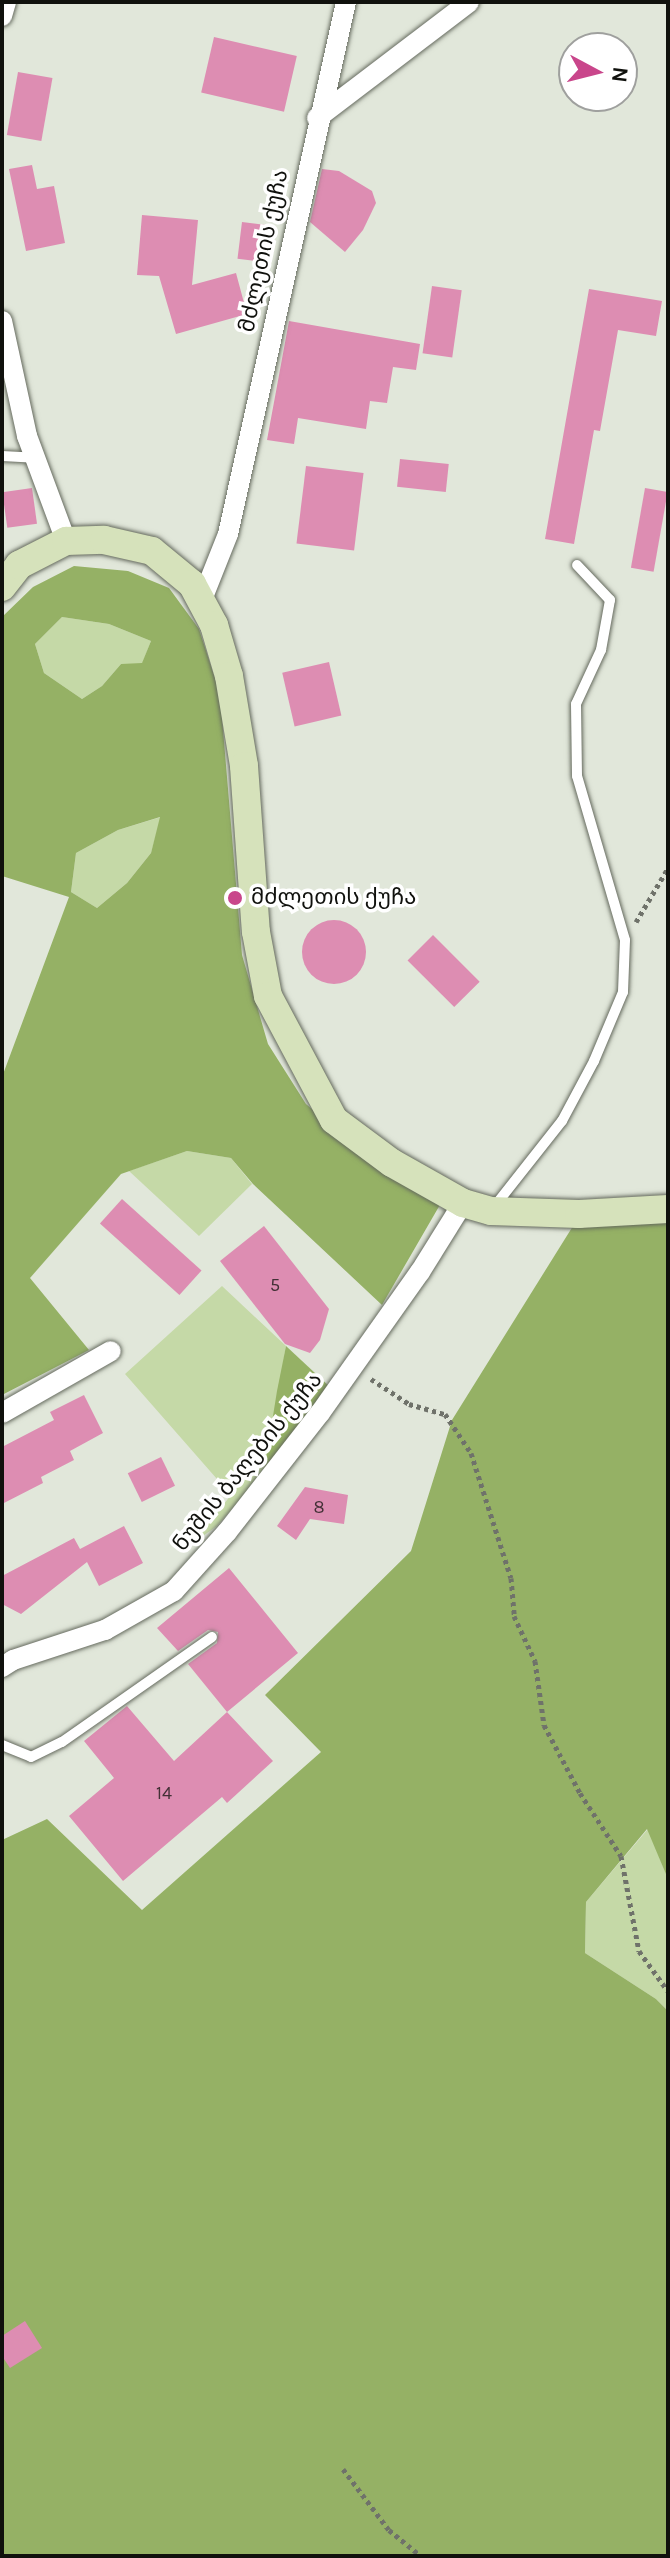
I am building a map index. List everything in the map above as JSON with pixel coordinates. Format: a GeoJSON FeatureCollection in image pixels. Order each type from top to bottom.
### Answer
{"type":"FeatureCollection","features":[{"type":"Feature","properties":{"kind":"main road"},"geometry":{"type":"LineString","coordinates":[[2,587],[19,565],[66,541],[104,540],[152,551],[192,584],[214,625],[232,691],[244,766],[256,932],[268,996],[334,1120],[392,1163],[463,1203],[491,1211],[579,1214],[668,1209]]}},
{"type":"Feature","properties":{"kind":"street"},"geometry":{"type":"LineString","coordinates":[[2,16],[6,2]]}},
{"type":"Feature","properties":{"kind":"street","name":"მძლეთის ქუჩა"},"geometry":{"type":"LineString","coordinates":[[201,602],[228,534],[317,118],[346,2]]}},
{"type":"Feature","properties":{"kind":"street"},"geometry":{"type":"LineString","coordinates":[[317,118],[469,2]]}},
{"type":"Feature","properties":{"kind":"street"},"geometry":{"type":"LineString","coordinates":[[2,321],[35,458],[66,541]]}},
{"type":"Feature","properties":{"kind":"street","name":"ნუშის ბაღების ქუჩა"},"geometry":{"type":"LineString","coordinates":[[2,1667],[13,1660],[105,1630],[174,1591],[275,1473],[353,1368],[463,1203]]}},
{"type":"Feature","properties":{"kind":"street"},"geometry":{"type":"LineString","coordinates":[[2,1413],[111,1351]]}},
{"type":"Feature","properties":{"kind":"lane"},"geometry":{"type":"LineString","coordinates":[[2,456],[35,458]]}},
{"type":"Feature","properties":{"kind":"lane"},"geometry":{"type":"LineString","coordinates":[[491,1211],[562,1121],[594,1061],[623,992],[625,940],[577,776],[576,704],[601,650],[610,600],[577,565]]}},
{"type":"Feature","properties":{"kind":"lane"},"geometry":{"type":"LineString","coordinates":[[2,1745],[31,1757],[62,1742],[212,1637]]}},
{"type":"Feature","properties":{"kind":"path"},"geometry":{"type":"LineString","coordinates":[[625,940],[668,868]]}},
{"type":"Feature","properties":{"kind":"path"},"geometry":{"type":"LineString","coordinates":[[353,1368],[409,1404],[445,1414],[471,1453],[511,1578],[514,1616],[535,1661],[544,1725],[580,1793],[621,1856],[639,1951],[668,1991]]}},
{"type":"Feature","properties":{"kind":"path"},"geometry":{"type":"LineString","coordinates":[[343,2469],[389,2530],[421,2556]]}},
{"type":"Feature","properties":{"kind":"green space"},"geometry":{"type":"Polygon","coordinates":[[[74,566],[128,571],[169,588],[199,629],[220,694],[242,955],[268,1044],[306,1104],[353,1144],[441,1203],[382,1305],[253,1184],[231,1158],[187,1151],[121,1174],[30,1278],[89,1350],[2,1395],[2,1077],[69,897],[2,876],[2,617],[33,587],[74,566]],[[62,617],[35,644],[44,673],[82,699],[102,686],[121,664],[142,663],[151,641],[109,624],[62,617]],[[160,817],[118,830],[76,853],[71,892],[97,908],[127,883],[151,853],[160,817]]]}},
{"type":"Feature","properties":{"kind":"green space"},"geometry":{"type":"Polygon","coordinates":[[[62,617],[109,624],[151,641],[142,664],[121,664],[102,686],[82,699],[44,673],[35,644],[62,617]]]}},
{"type":"Feature","properties":{"kind":"green space"},"geometry":{"type":"Polygon","coordinates":[[[161,817],[151,853],[127,883],[97,908],[71,892],[76,853],[118,830],[161,817]]]}},
{"type":"Feature","properties":{"kind":"green space"},"geometry":{"type":"Polygon","coordinates":[[[187,1151],[231,1158],[252,1184],[199,1236],[129,1171],[187,1151]]]}},
{"type":"Feature","properties":{"kind":"green space"},"geometry":{"type":"Polygon","coordinates":[[[668,1209],[668,1879],[647,1829],[586,1902],[585,1953],[656,1999],[668,2011],[668,2556],[2,2556],[2,1840],[47,1819],[142,1910],[321,1752],[265,1695],[411,1551],[452,1420],[573,1226],[668,1209]]]}},
{"type":"Feature","properties":{"kind":"green space"},"geometry":{"type":"Polygon","coordinates":[[[222,1286],[286,1346],[264,1472],[217,1526],[193,1543],[231,1495],[125,1374],[222,1286]]]}},
{"type":"Feature","properties":{"kind":"green space"},"geometry":{"type":"Polygon","coordinates":[[[286,1346],[330,1387],[264,1472],[277,1391],[286,1346]]]}},
{"type":"Feature","properties":{"kind":"green space"},"geometry":{"type":"Polygon","coordinates":[[[648,1829],[668,1879],[668,2011],[656,1999],[585,1953],[586,1902],[648,1829]]]}},
{"type":"Feature","properties":{"kind":"building"},"geometry":{"type":"Polygon","coordinates":[[[214,37],[297,56],[284,112],[201,93],[214,37]]]}},
{"type":"Feature","properties":{"kind":"building"},"geometry":{"type":"Polygon","coordinates":[[[18,72],[52,78],[41,141],[7,135],[18,72]]]}},
{"type":"Feature","properties":{"kind":"building"},"geometry":{"type":"Polygon","coordinates":[[[32,165],[37,189],[54,186],[65,243],[26,251],[9,169],[32,165]]]}},
{"type":"Feature","properties":{"kind":"building"},"geometry":{"type":"Polygon","coordinates":[[[322,169],[339,171],[372,191],[376,203],[363,230],[345,252],[310,222],[322,169]]]}},
{"type":"Feature","properties":{"kind":"building"},"geometry":{"type":"Polygon","coordinates":[[[142,215],[198,220],[192,285],[236,273],[247,314],[176,334],[159,276],[137,275],[142,215]]]}},
{"type":"Feature","properties":{"kind":"building"},"geometry":{"type":"Polygon","coordinates":[[[242,222],[274,226],[269,263],[237,259],[242,222]]]}},
{"type":"Feature","properties":{"kind":"building"},"geometry":{"type":"Polygon","coordinates":[[[432,286],[462,290],[452,358],[423,353],[432,286]]]}},
{"type":"Feature","properties":{"kind":"building"},"geometry":{"type":"Polygon","coordinates":[[[589,289],[662,301],[656,336],[618,330],[600,431],[594,430],[574,544],[545,539],[589,289]]]}},
{"type":"Feature","properties":{"kind":"building"},"geometry":{"type":"Polygon","coordinates":[[[289,321],[420,344],[416,370],[393,367],[387,403],[370,401],[366,429],[298,418],[294,444],[267,440],[289,321]]]}},
{"type":"Feature","properties":{"kind":"building"},"geometry":{"type":"Polygon","coordinates":[[[400,459],[449,464],[446,492],[397,487],[400,459]]]}},
{"type":"Feature","properties":{"kind":"building"},"geometry":{"type":"Polygon","coordinates":[[[306,466],[364,473],[354,550],[296,543],[306,466]]]}},
{"type":"Feature","properties":{"kind":"building"},"geometry":{"type":"Polygon","coordinates":[[[32,488],[37,524],[7,528],[2,492],[32,488]]]}},
{"type":"Feature","properties":{"kind":"building"},"geometry":{"type":"Polygon","coordinates":[[[645,488],[668,492],[654,572],[631,568],[645,488]]]}},
{"type":"Feature","properties":{"kind":"building"},"geometry":{"type":"Polygon","coordinates":[[[329,662],[341,716],[295,726],[282,673],[329,662]]]}},
{"type":"Feature","properties":{"kind":"building"},"geometry":{"type":"Polygon","coordinates":[[[334,920],[346,922],[357,929],[364,940],[364,964],[357,975],[346,982],[334,984],[322,982],[311,975],[304,964],[302,952],[304,940],[311,929],[322,922],[334,920]]]}},
{"type":"Feature","properties":{"kind":"building"},"geometry":{"type":"Polygon","coordinates":[[[433,935],[480,982],[454,1007],[408,960],[433,935]]]}},
{"type":"Feature","properties":{"kind":"building"},"geometry":{"type":"Polygon","coordinates":[[[122,1199],[202,1271],[179,1295],[100,1224],[122,1199]]]}},
{"type":"Feature","properties":{"kind":"building"},"geometry":{"type":"Polygon","coordinates":[[[264,1226],[329,1309],[320,1340],[310,1353],[285,1344],[220,1261],[264,1226]]]}},
{"type":"Feature","properties":{"kind":"building"},"geometry":{"type":"Polygon","coordinates":[[[84,1395],[103,1433],[70,1451],[74,1460],[41,1477],[43,1483],[2,1504],[2,1447],[54,1420],[50,1412],[84,1395]]]}},
{"type":"Feature","properties":{"kind":"building"},"geometry":{"type":"Polygon","coordinates":[[[161,1457],[175,1486],[142,1502],[128,1473],[161,1457]]]}},
{"type":"Feature","properties":{"kind":"building"},"geometry":{"type":"Polygon","coordinates":[[[305,1487],[348,1495],[344,1524],[310,1519],[296,1540],[277,1526],[305,1487]]]}},
{"type":"Feature","properties":{"kind":"building"},"geometry":{"type":"Polygon","coordinates":[[[124,1526],[143,1563],[99,1586],[87,1562],[21,1614],[2,1604],[2,1576],[74,1538],[80,1549],[124,1526]]]}},
{"type":"Feature","properties":{"kind":"building"},"geometry":{"type":"Polygon","coordinates":[[[229,1568],[298,1653],[227,1712],[188,1664],[217,1643],[218,1632],[208,1630],[178,1651],[157,1628],[229,1568]]]}},
{"type":"Feature","properties":{"kind":"building"},"geometry":{"type":"Polygon","coordinates":[[[127,1706],[174,1761],[227,1712],[273,1761],[227,1803],[222,1797],[123,1881],[69,1816],[114,1778],[84,1741],[127,1706]]]}},
{"type":"Feature","properties":{"kind":"building"},"geometry":{"type":"Polygon","coordinates":[[[25,2321],[42,2348],[10,2368],[2,2356],[2,2336],[25,2321]]]}},
{"type":"Feature","properties":{"kind":"place","name":"მძლეთის ქუჩა"},"geometry":{"type":"Point","coordinates":[235,898]}}]}
